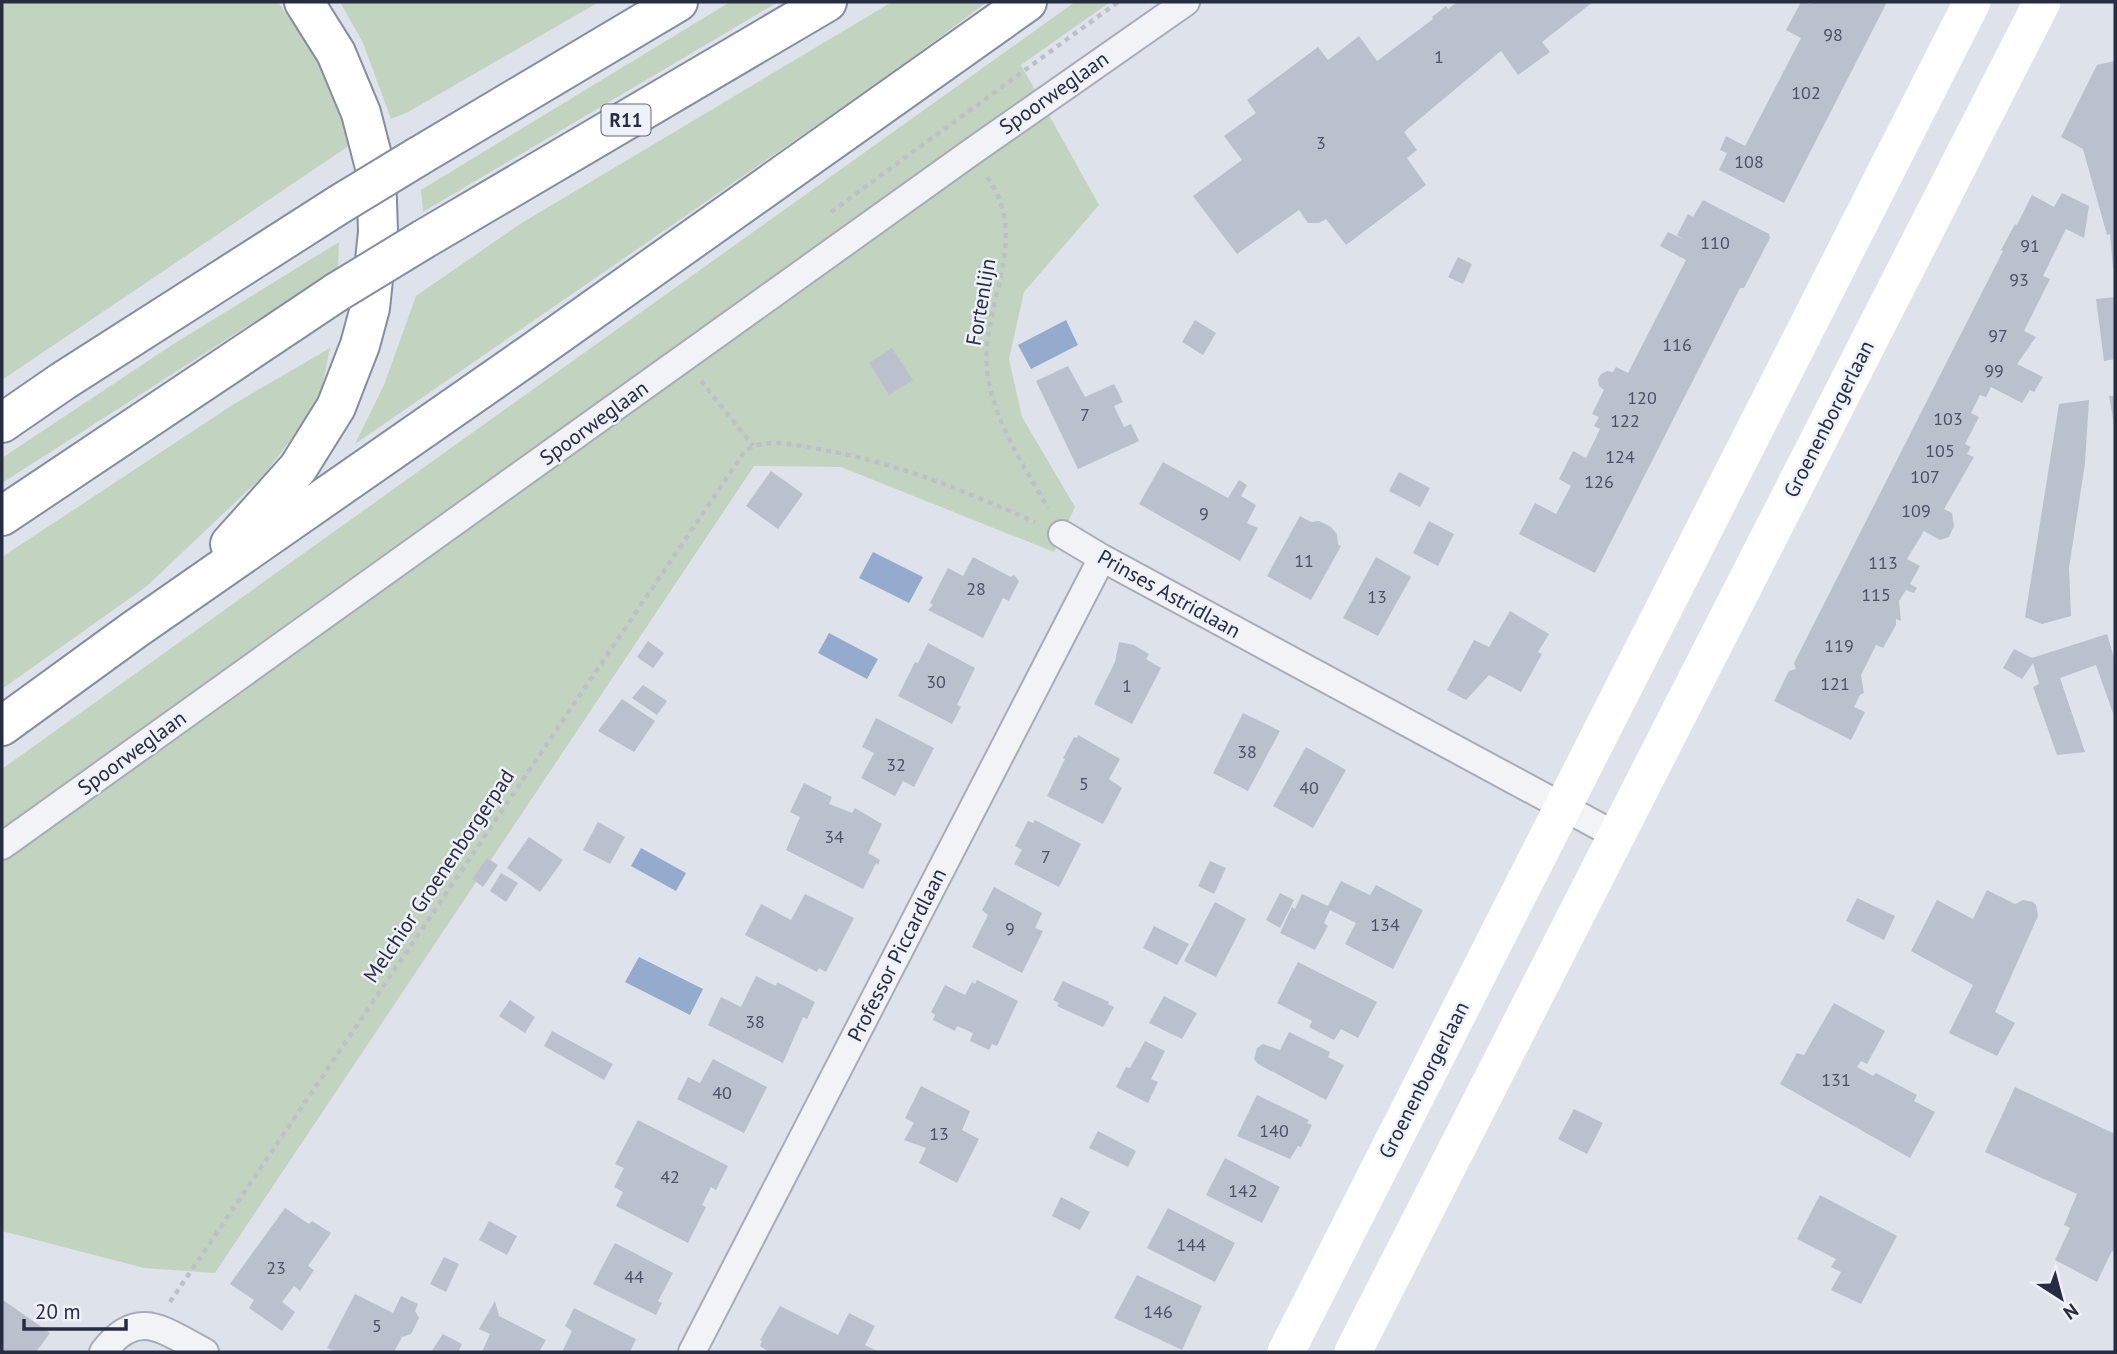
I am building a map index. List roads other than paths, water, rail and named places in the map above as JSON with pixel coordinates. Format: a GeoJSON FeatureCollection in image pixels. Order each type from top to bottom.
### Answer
{"type":"FeatureCollection","features":[{"type":"Feature","properties":{"kind":"highway"},"geometry":{"type":"LineString","coordinates":[[134,630],[235,540],[298,468],[336,407],[360,345],[370,308],[378,232],[376,171],[361,113],[335,52],[304,2]]}},
{"type":"Feature","properties":{"kind":"highway"},"geometry":{"type":"LineString","coordinates":[[2,423],[340,204],[678,2]]}},
{"type":"Feature","properties":{"kind":"highway","name":"R11"},"geometry":{"type":"LineString","coordinates":[[2,516],[337,292],[827,2]]}},
{"type":"Feature","properties":{"kind":"highway"},"geometry":{"type":"LineString","coordinates":[[2,726],[134,630],[543,345],[1027,2]]}},
{"type":"Feature","properties":{"kind":"street","name":"Spoorweglaan"},"geometry":{"type":"LineString","coordinates":[[2,846],[970,153],[1186,2]]}},
{"type":"Feature","properties":{"kind":"street","name":"Groenenborgerlaan"},"geometry":{"type":"LineString","coordinates":[[1286,1352],[1972,2]]}},
{"type":"Feature","properties":{"kind":"street","name":"Groenenborgerlaan"},"geometry":{"type":"LineString","coordinates":[[1353,1352],[2042,2]]}},
{"type":"Feature","properties":{"kind":"street","name":"Prinses Astridlaan"},"geometry":{"type":"LineString","coordinates":[[1062,534],[1563,808]]}},
{"type":"Feature","properties":{"kind":"street","name":"Professor Piccardlaan"},"geometry":{"type":"LineString","coordinates":[[692,1352],[1102,558]]}},
{"type":"Feature","properties":{"kind":"street"},"geometry":{"type":"LineString","coordinates":[[1563,808],[1617,836]]}},
{"type":"Feature","properties":{"kind":"street"},"geometry":{"type":"LineString","coordinates":[[103,1352],[118,1334],[136,1326],[154,1326],[205,1352]]}},
{"type":"Feature","properties":{"kind":"water"},"geometry":{"type":"Polygon","coordinates":[[[1066,320],[1078,345],[1031,369],[1018,345],[1066,320]]]}},
{"type":"Feature","properties":{"kind":"water"},"geometry":{"type":"Polygon","coordinates":[[[873,552],[923,577],[909,603],[859,578],[873,552]]]}},
{"type":"Feature","properties":{"kind":"water"},"geometry":{"type":"Polygon","coordinates":[[[829,633],[878,659],[867,679],[818,653],[829,633]]]}},
{"type":"Feature","properties":{"kind":"water"},"geometry":{"type":"Polygon","coordinates":[[[641,848],[686,873],[676,891],[631,866],[641,848]]]}},
{"type":"Feature","properties":{"kind":"water"},"geometry":{"type":"Polygon","coordinates":[[[639,957],[703,989],[690,1015],[625,982],[639,957]]]}}]}
